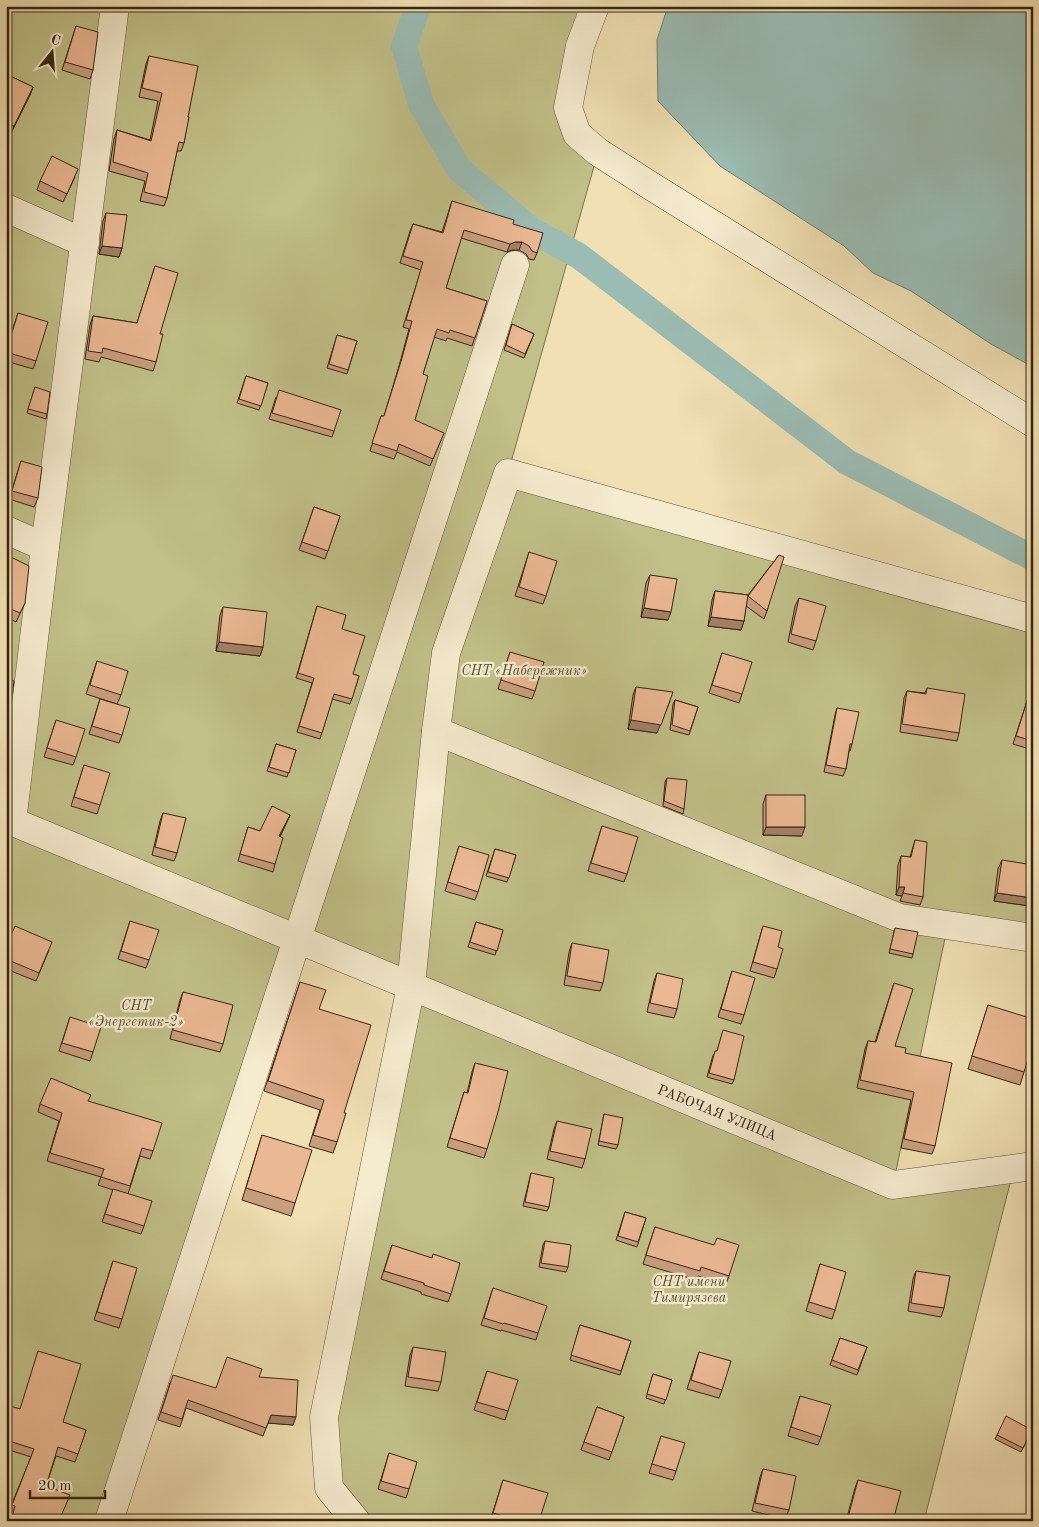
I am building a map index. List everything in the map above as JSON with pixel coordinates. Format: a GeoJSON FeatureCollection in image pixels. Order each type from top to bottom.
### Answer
{"type":"FeatureCollection","features":[{"type":"Feature","properties":{"kind":"street"},"geometry":{"type":"LineString","coordinates":[[9,821],[115,6]]}},
{"type":"Feature","properties":{"kind":"street"},"geometry":{"type":"LineString","coordinates":[[595,6],[580,46],[568,108],[577,134],[598,152],[651,186],[1033,422]]}},
{"type":"Feature","properties":{"kind":"street"},"geometry":{"type":"LineString","coordinates":[[6,208],[85,243]]}},
{"type":"Feature","properties":{"kind":"street"},"geometry":{"type":"LineString","coordinates":[[109,1521],[515,265]]}},
{"type":"Feature","properties":{"kind":"street"},"geometry":{"type":"LineString","coordinates":[[356,1521],[329,1488],[324,1417],[411,986],[436,731],[446,653],[508,473],[1033,619]]}},
{"type":"Feature","properties":{"kind":"street"},"geometry":{"type":"LineString","coordinates":[[6,530],[45,548]]}},
{"type":"Feature","properties":{"kind":"street"},"geometry":{"type":"LineString","coordinates":[[436,731],[900,918],[1033,938]]}},
{"type":"Feature","properties":{"kind":"street","name":"РАБОЧАЯ УЛИЦА"},"geometry":{"type":"LineString","coordinates":[[9,821],[893,1185],[1033,1166]]}},
{"type":"Feature","properties":{"kind":"green space"},"geometry":{"type":"Polygon","coordinates":[[[6,6],[596,6],[558,123],[598,152],[508,473],[1033,619],[1033,938],[948,924],[893,1185],[1014,1168],[924,1521],[356,1521],[329,1488],[324,1417],[411,987],[298,939],[109,1521],[6,1521],[6,6]]]}},
{"type":"Feature","properties":{"kind":"water"},"geometry":{"type":"Polygon","coordinates":[[[668,6],[1033,6],[1033,367],[991,344],[911,291],[873,273],[844,246],[720,166],[658,101],[657,40],[668,6]]]}},
{"type":"Feature","properties":{"kind":"building"},"geometry":{"type":"Polygon","coordinates":[[[76,26],[98,32],[93,70],[65,62],[76,26]]]}},
{"type":"Feature","properties":{"kind":"building"},"geometry":{"type":"Polygon","coordinates":[[[149,56],[198,66],[184,143],[179,142],[167,198],[144,192],[148,173],[113,162],[117,130],[151,141],[162,93],[142,88],[149,56]]]}},
{"type":"Feature","properties":{"kind":"building"},"geometry":{"type":"Polygon","coordinates":[[[6,74],[33,87],[14,126],[6,123],[6,74]]]}},
{"type":"Feature","properties":{"kind":"building"},"geometry":{"type":"Polygon","coordinates":[[[52,156],[78,169],[67,194],[40,181],[52,156]]]}},
{"type":"Feature","properties":{"kind":"building"},"geometry":{"type":"Polygon","coordinates":[[[452,201],[514,220],[513,224],[543,233],[537,253],[522,242],[510,244],[464,230],[446,288],[487,301],[475,338],[450,330],[449,333],[437,329],[423,374],[428,376],[415,420],[444,433],[433,459],[399,444],[397,451],[372,443],[381,416],[384,416],[412,321],[406,320],[423,262],[403,256],[413,224],[443,233],[452,201]]]}},
{"type":"Feature","properties":{"kind":"building"},"geometry":{"type":"Polygon","coordinates":[[[106,213],[127,215],[122,248],[102,246],[106,213]]]}},
{"type":"Feature","properties":{"kind":"building"},"geometry":{"type":"Polygon","coordinates":[[[155,266],[178,273],[160,334],[163,334],[156,362],[103,348],[102,353],[88,351],[93,316],[137,323],[155,266]]]}},
{"type":"Feature","properties":{"kind":"building"},"geometry":{"type":"Polygon","coordinates":[[[18,313],[48,322],[36,361],[6,352],[18,313]]]}},
{"type":"Feature","properties":{"kind":"building"},"geometry":{"type":"Polygon","coordinates":[[[512,324],[534,334],[525,354],[506,345],[512,324]]]}},
{"type":"Feature","properties":{"kind":"building"},"geometry":{"type":"Polygon","coordinates":[[[337,335],[357,341],[348,370],[329,364],[337,335]]]}},
{"type":"Feature","properties":{"kind":"building"},"geometry":{"type":"Polygon","coordinates":[[[246,376],[268,383],[261,406],[239,399],[246,376]]]}},
{"type":"Feature","properties":{"kind":"building"},"geometry":{"type":"Polygon","coordinates":[[[35,387],[50,392],[47,414],[28,409],[35,387]]]}},
{"type":"Feature","properties":{"kind":"building"},"geometry":{"type":"Polygon","coordinates":[[[279,390],[341,410],[334,431],[272,413],[279,390]]]}},
{"type":"Feature","properties":{"kind":"building"},"geometry":{"type":"Polygon","coordinates":[[[21,461],[42,467],[38,498],[12,491],[21,461]]]}},
{"type":"Feature","properties":{"kind":"building"},"geometry":{"type":"Polygon","coordinates":[[[314,507],[340,516],[328,551],[302,542],[314,507]]]}},
{"type":"Feature","properties":{"kind":"building"},"geometry":{"type":"Polygon","coordinates":[[[529,552],[557,561],[546,596],[519,587],[529,552]]]}},
{"type":"Feature","properties":{"kind":"building"},"geometry":{"type":"Polygon","coordinates":[[[779,555],[784,557],[767,611],[748,596],[779,555]]]}},
{"type":"Feature","properties":{"kind":"building"},"geometry":{"type":"Polygon","coordinates":[[[9,556],[29,566],[25,603],[20,613],[6,607],[6,562],[9,556]]]}},
{"type":"Feature","properties":{"kind":"building"},"geometry":{"type":"Polygon","coordinates":[[[650,575],[677,579],[671,612],[644,608],[650,575]]]}},
{"type":"Feature","properties":{"kind":"building"},"geometry":{"type":"Polygon","coordinates":[[[715,591],[748,595],[744,621],[711,617],[715,591]]]}},
{"type":"Feature","properties":{"kind":"building"},"geometry":{"type":"Polygon","coordinates":[[[799,598],[826,606],[816,641],[791,634],[799,598]]]}},
{"type":"Feature","properties":{"kind":"building"},"geometry":{"type":"Polygon","coordinates":[[[317,606],[346,615],[342,629],[365,636],[353,674],[359,676],[352,699],[334,694],[322,733],[299,726],[314,678],[298,673],[317,606]]]}},
{"type":"Feature","properties":{"kind":"building"},"geometry":{"type":"Polygon","coordinates":[[[223,607],[267,612],[263,647],[219,642],[223,607]]]}},
{"type":"Feature","properties":{"kind":"building"},"geometry":{"type":"Polygon","coordinates":[[[510,652],[544,662],[535,691],[501,680],[510,652]]]}},
{"type":"Feature","properties":{"kind":"building"},"geometry":{"type":"Polygon","coordinates":[[[722,653],[752,662],[742,694],[712,685],[722,653]]]}},
{"type":"Feature","properties":{"kind":"building"},"geometry":{"type":"Polygon","coordinates":[[[97,661],[128,671],[121,695],[90,685],[97,661]]]}},
{"type":"Feature","properties":{"kind":"building"},"geometry":{"type":"Polygon","coordinates":[[[6,677],[14,681],[10,712],[6,710],[6,677]]]}},
{"type":"Feature","properties":{"kind":"building"},"geometry":{"type":"Polygon","coordinates":[[[636,687],[673,692],[661,725],[631,720],[636,687]]]}},
{"type":"Feature","properties":{"kind":"building"},"geometry":{"type":"Polygon","coordinates":[[[927,688],[965,694],[959,733],[902,724],[907,691],[926,694],[927,688]]]}},
{"type":"Feature","properties":{"kind":"building"},"geometry":{"type":"Polygon","coordinates":[[[1028,698],[1033,699],[1033,741],[1016,736],[1028,698]]]}},
{"type":"Feature","properties":{"kind":"building"},"geometry":{"type":"Polygon","coordinates":[[[100,699],[130,708],[122,735],[92,726],[100,699]]]}},
{"type":"Feature","properties":{"kind":"building"},"geometry":{"type":"Polygon","coordinates":[[[675,700],[698,707],[690,731],[672,725],[675,700]]]}},
{"type":"Feature","properties":{"kind":"building"},"geometry":{"type":"Polygon","coordinates":[[[837,708],[859,712],[852,744],[850,744],[846,769],[826,765],[837,708]]]}},
{"type":"Feature","properties":{"kind":"building"},"geometry":{"type":"Polygon","coordinates":[[[56,720],[85,729],[76,757],[47,748],[56,720]]]}},
{"type":"Feature","properties":{"kind":"building"},"geometry":{"type":"Polygon","coordinates":[[[276,744],[296,750],[289,773],[269,767],[276,744]]]}},
{"type":"Feature","properties":{"kind":"building"},"geometry":{"type":"Polygon","coordinates":[[[84,765],[110,773],[100,805],[74,797],[84,765]]]}},
{"type":"Feature","properties":{"kind":"building"},"geometry":{"type":"Polygon","coordinates":[[[667,778],[687,780],[684,809],[664,801],[667,778]]]}},
{"type":"Feature","properties":{"kind":"building"},"geometry":{"type":"Polygon","coordinates":[[[766,795],[805,795],[805,827],[766,827],[766,795]]]}},
{"type":"Feature","properties":{"kind":"building"},"geometry":{"type":"Polygon","coordinates":[[[272,806],[290,815],[279,836],[283,838],[275,864],[240,854],[248,827],[260,831],[272,806]]]}},
{"type":"Feature","properties":{"kind":"building"},"geometry":{"type":"Polygon","coordinates":[[[163,813],[186,818],[177,853],[155,847],[163,813]]]}},
{"type":"Feature","properties":{"kind":"building"},"geometry":{"type":"Polygon","coordinates":[[[602,826],[638,837],[627,874],[591,863],[602,826]]]}},
{"type":"Feature","properties":{"kind":"building"},"geometry":{"type":"Polygon","coordinates":[[[915,840],[927,842],[923,897],[903,893],[905,887],[899,887],[901,856],[911,857],[915,840]]]}},
{"type":"Feature","properties":{"kind":"building"},"geometry":{"type":"Polygon","coordinates":[[[459,846],[489,855],[478,892],[448,882],[459,846]]]}},
{"type":"Feature","properties":{"kind":"building"},"geometry":{"type":"Polygon","coordinates":[[[495,849],[516,855],[509,878],[488,872],[495,849]]]}},
{"type":"Feature","properties":{"kind":"building"},"geometry":{"type":"Polygon","coordinates":[[[1002,860],[1033,865],[1033,898],[997,893],[1002,860]]]}},
{"type":"Feature","properties":{"kind":"building"},"geometry":{"type":"Polygon","coordinates":[[[130,921],[159,930],[149,960],[121,951],[130,921]]]}},
{"type":"Feature","properties":{"kind":"building"},"geometry":{"type":"Polygon","coordinates":[[[476,922],[503,930],[497,951],[470,942],[476,922]]]}},
{"type":"Feature","properties":{"kind":"building"},"geometry":{"type":"Polygon","coordinates":[[[15,926],[52,942],[39,973],[6,959],[6,947],[15,926]]]}},
{"type":"Feature","properties":{"kind":"building"},"geometry":{"type":"Polygon","coordinates":[[[763,926],[782,931],[778,947],[783,949],[777,969],[753,962],[763,926]]]}},
{"type":"Feature","properties":{"kind":"building"},"geometry":{"type":"Polygon","coordinates":[[[895,928],[918,932],[913,954],[890,949],[895,928]]]}},
{"type":"Feature","properties":{"kind":"building"},"geometry":{"type":"Polygon","coordinates":[[[572,943],[609,950],[603,983],[567,976],[572,943]]]}},
{"type":"Feature","properties":{"kind":"building"},"geometry":{"type":"Polygon","coordinates":[[[732,971],[755,978],[744,1015],[721,1009],[732,971]]]}},
{"type":"Feature","properties":{"kind":"building"},"geometry":{"type":"Polygon","coordinates":[[[657,973],[683,979],[677,1009],[650,1003],[657,973]]]}},
{"type":"Feature","properties":{"kind":"building"},"geometry":{"type":"Polygon","coordinates":[[[300,982],[326,990],[319,1009],[371,1025],[337,1142],[313,1135],[324,1100],[268,1081],[300,982]]]}},
{"type":"Feature","properties":{"kind":"building"},"geometry":{"type":"Polygon","coordinates":[[[894,983],[913,989],[895,1046],[906,1048],[905,1053],[952,1063],[935,1146],[904,1139],[914,1092],[860,1080],[868,1041],[876,1042],[894,983]]]}},
{"type":"Feature","properties":{"kind":"building"},"geometry":{"type":"Polygon","coordinates":[[[183,992],[233,1005],[223,1044],[173,1030],[183,992]]]}},
{"type":"Feature","properties":{"kind":"building"},"geometry":{"type":"Polygon","coordinates":[[[988,1005],[1033,1019],[1033,1044],[1024,1072],[972,1056],[988,1005]]]}},
{"type":"Feature","properties":{"kind":"building"},"geometry":{"type":"Polygon","coordinates":[[[70,1017],[101,1027],[93,1052],[62,1043],[70,1017]]]}},
{"type":"Feature","properties":{"kind":"building"},"geometry":{"type":"Polygon","coordinates":[[[723,1030],[744,1036],[734,1080],[709,1073],[723,1030]]]}},
{"type":"Feature","properties":{"kind":"building"},"geometry":{"type":"Polygon","coordinates":[[[475,1063],[508,1071],[487,1149],[450,1138],[464,1092],[468,1093],[475,1063]]]}},
{"type":"Feature","properties":{"kind":"building"},"geometry":{"type":"Polygon","coordinates":[[[51,1078],[91,1095],[88,1101],[162,1123],[153,1151],[142,1148],[130,1186],[101,1177],[104,1169],[50,1153],[62,1113],[40,1104],[51,1078]]]}},
{"type":"Feature","properties":{"kind":"building"},"geometry":{"type":"Polygon","coordinates":[[[604,1114],[623,1118],[618,1145],[599,1141],[604,1114]]]}},
{"type":"Feature","properties":{"kind":"building"},"geometry":{"type":"Polygon","coordinates":[[[557,1121],[592,1129],[585,1159],[550,1151],[557,1121]]]}},
{"type":"Feature","properties":{"kind":"building"},"geometry":{"type":"Polygon","coordinates":[[[262,1135],[312,1150],[295,1203],[246,1188],[262,1135]]]}},
{"type":"Feature","properties":{"kind":"building"},"geometry":{"type":"Polygon","coordinates":[[[531,1173],[554,1178],[549,1207],[525,1202],[531,1173]]]}},
{"type":"Feature","properties":{"kind":"building"},"geometry":{"type":"Polygon","coordinates":[[[113,1189],[152,1201],[144,1226],[105,1214],[113,1189]]]}},
{"type":"Feature","properties":{"kind":"building"},"geometry":{"type":"Polygon","coordinates":[[[625,1212],[646,1218],[638,1242],[618,1236],[625,1212]]]}},
{"type":"Feature","properties":{"kind":"building"},"geometry":{"type":"Polygon","coordinates":[[[655,1227],[714,1245],[717,1238],[739,1245],[729,1276],[701,1267],[700,1271],[646,1255],[655,1227]]]}},
{"type":"Feature","properties":{"kind":"building"},"geometry":{"type":"Polygon","coordinates":[[[545,1241],[571,1245],[568,1267],[541,1263],[545,1241]]]}},
{"type":"Feature","properties":{"kind":"building"},"geometry":{"type":"Polygon","coordinates":[[[392,1245],[432,1258],[433,1254],[460,1263],[451,1294],[424,1285],[424,1283],[384,1271],[392,1245]]]}},
{"type":"Feature","properties":{"kind":"building"},"geometry":{"type":"Polygon","coordinates":[[[113,1261],[137,1268],[122,1319],[97,1312],[113,1261]]]}},
{"type":"Feature","properties":{"kind":"building"},"geometry":{"type":"Polygon","coordinates":[[[820,1264],[846,1272],[835,1310],[809,1302],[820,1264]]]}},
{"type":"Feature","properties":{"kind":"building"},"geometry":{"type":"Polygon","coordinates":[[[916,1271],[950,1276],[944,1308],[911,1303],[916,1271]]]}},
{"type":"Feature","properties":{"kind":"building"},"geometry":{"type":"Polygon","coordinates":[[[493,1288],[547,1306],[538,1333],[484,1318],[493,1288]]]}},
{"type":"Feature","properties":{"kind":"building"},"geometry":{"type":"Polygon","coordinates":[[[580,1325],[631,1341],[621,1371],[571,1355],[580,1325]]]}},
{"type":"Feature","properties":{"kind":"building"},"geometry":{"type":"Polygon","coordinates":[[[840,1338],[867,1347],[858,1370],[832,1360],[840,1338]]]}},
{"type":"Feature","properties":{"kind":"building"},"geometry":{"type":"Polygon","coordinates":[[[413,1347],[446,1352],[441,1382],[408,1377],[413,1347]]]}},
{"type":"Feature","properties":{"kind":"building"},"geometry":{"type":"Polygon","coordinates":[[[38,1351],[81,1364],[63,1422],[86,1430],[78,1454],[58,1447],[46,1486],[70,1495],[59,1521],[11,1521],[15,1506],[12,1505],[34,1449],[6,1440],[6,1408],[7,1405],[20,1409],[38,1351]]]}},
{"type":"Feature","properties":{"kind":"building"},"geometry":{"type":"Polygon","coordinates":[[[699,1352],[731,1361],[722,1390],[691,1380],[699,1352]]]}},
{"type":"Feature","properties":{"kind":"building"},"geometry":{"type":"Polygon","coordinates":[[[227,1357],[262,1369],[259,1377],[298,1380],[296,1417],[271,1415],[266,1428],[188,1400],[182,1419],[161,1412],[173,1375],[216,1388],[227,1357]]]}},
{"type":"Feature","properties":{"kind":"building"},"geometry":{"type":"Polygon","coordinates":[[[487,1371],[518,1380],[508,1411],[477,1402],[487,1371]]]}},
{"type":"Feature","properties":{"kind":"building"},"geometry":{"type":"Polygon","coordinates":[[[653,1374],[672,1380],[666,1400],[647,1394],[653,1374]]]}},
{"type":"Feature","properties":{"kind":"building"},"geometry":{"type":"Polygon","coordinates":[[[800,1396],[831,1405],[821,1437],[791,1427],[800,1396]]]}},
{"type":"Feature","properties":{"kind":"building"},"geometry":{"type":"Polygon","coordinates":[[[597,1407],[624,1417],[612,1452],[584,1442],[597,1407]]]}},
{"type":"Feature","properties":{"kind":"building"},"geometry":{"type":"Polygon","coordinates":[[[1006,1416],[1032,1430],[1023,1448],[997,1435],[1006,1416]]]}},
{"type":"Feature","properties":{"kind":"building"},"geometry":{"type":"Polygon","coordinates":[[[661,1436],[685,1443],[676,1471],[652,1464],[661,1436]]]}},
{"type":"Feature","properties":{"kind":"building"},"geometry":{"type":"Polygon","coordinates":[[[389,1453],[417,1462],[409,1489],[381,1481],[389,1453]]]}},
{"type":"Feature","properties":{"kind":"building"},"geometry":{"type":"Polygon","coordinates":[[[763,1469],[796,1476],[789,1510],[755,1503],[763,1469]]]}},
{"type":"Feature","properties":{"kind":"building"},"geometry":{"type":"Polygon","coordinates":[[[503,1480],[548,1493],[539,1521],[519,1521],[493,1513],[503,1480]]]}},
{"type":"Feature","properties":{"kind":"building"},"geometry":{"type":"Polygon","coordinates":[[[858,1480],[901,1491],[893,1521],[847,1521],[858,1480]]]}},
{"type":"Feature","properties":{"kind":"building"},"geometry":{"type":"Polygon","coordinates":[[[953,1517],[973,1521],[952,1521],[953,1517]]]}},
{"type":"Feature","properties":{"kind":"waterway"},"geometry":{"type":"LineString","coordinates":[[418,6],[404,46],[421,104],[459,169],[531,230],[579,256],[847,462],[1033,558]]}},
{"type":"Feature","properties":{"kind":"park label","name":"СНТ «Набережник»"},"geometry":{"type":"Point","coordinates":[524,671]}},
{"type":"Feature","properties":{"kind":"park label","name":"СНТ «Энергетик-2»"},"geometry":{"type":"Point","coordinates":[136,1014]}},
{"type":"Feature","properties":{"kind":"park label","name":"СНТ имени Тимирязева"},"geometry":{"type":"Point","coordinates":[689,1290]}}]}
